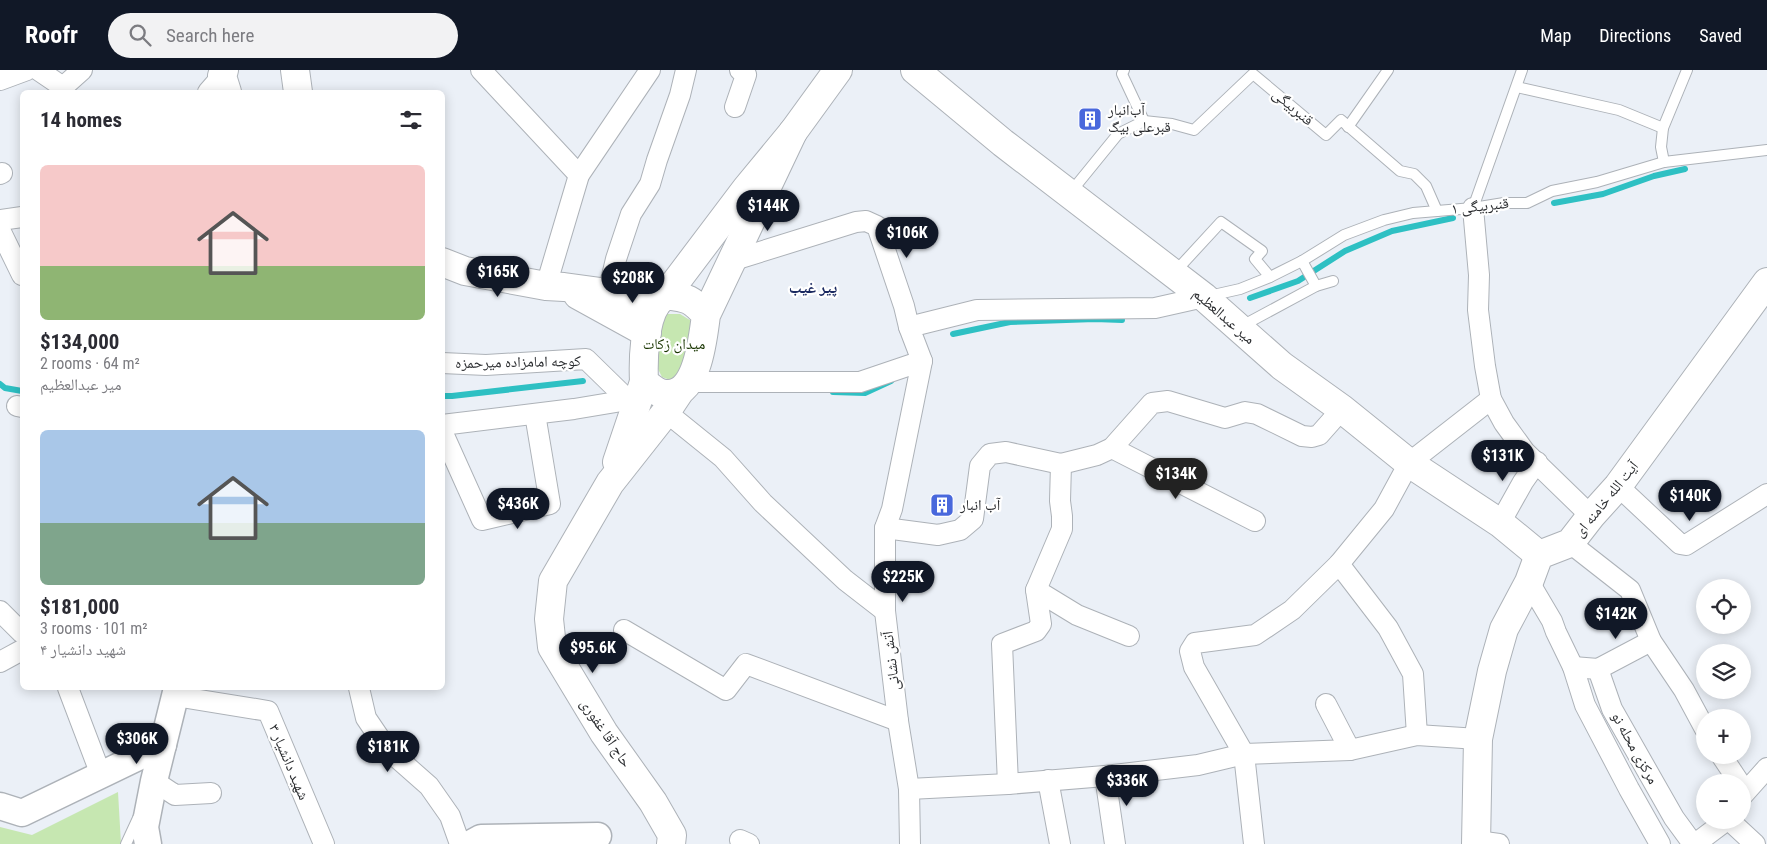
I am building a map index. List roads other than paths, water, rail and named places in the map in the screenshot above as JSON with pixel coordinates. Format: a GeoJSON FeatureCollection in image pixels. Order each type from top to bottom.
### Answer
{"type":"FeatureCollection","features":[{"type":"Feature","properties":{"kind":"main road"},"geometry":{"type":"LineString","coordinates":[[295,70],[298,90]]}},
{"type":"Feature","properties":{"kind":"main road","name":"حاج آقا غفوری"},"geometry":{"type":"LineString","coordinates":[[657,394],[644,353],[646,333],[661,299],[746,189],[793,132],[838,70]]}},
{"type":"Feature","properties":{"kind":"main road","name":"میر عبدالعظیم"},"geometry":{"type":"LineString","coordinates":[[915,70],[1003,143],[1204,297],[1282,366],[1342,409],[1409,463],[1500,523],[1539,555]]}},
{"type":"Feature","properties":{"kind":"main road","name":"حاج آقا غفوری"},"geometry":{"type":"LineString","coordinates":[[671,844],[672,835],[653,802],[604,733],[552,647],[549,619],[553,581],[610,483],[657,394],[703,341],[706,314],[793,132]]}},
{"type":"Feature","properties":{"kind":"main road"},"geometry":{"type":"LineString","coordinates":[[445,263],[464,271],[555,287],[661,299],[682,297],[694,302],[706,314]]}},
{"type":"Feature","properties":{"kind":"main road","name":"آیت الله خامنه ای"},"geometry":{"type":"LineString","coordinates":[[1539,555],[1570,543],[1618,486],[1767,282]]}},
{"type":"Feature","properties":{"kind":"main road"},"geometry":{"type":"LineString","coordinates":[[555,287],[646,333]]}},
{"type":"Feature","properties":{"kind":"main road"},"geometry":{"type":"LineString","coordinates":[[1484,843],[1478,739],[1492,671],[1504,629],[1528,582],[1539,555]]}},
{"type":"Feature","properties":{"kind":"street"},"geometry":{"type":"LineString","coordinates":[[0,80],[27,70]]}},
{"type":"Feature","properties":{"kind":"street"},"geometry":{"type":"LineString","coordinates":[[38,70],[63,87],[82,70]]}},
{"type":"Feature","properties":{"kind":"street"},"geometry":{"type":"LineString","coordinates":[[481,70],[579,175]]}},
{"type":"Feature","properties":{"kind":"street"},"geometry":{"type":"LineString","coordinates":[[608,293],[616,259],[631,214],[650,184],[680,95],[686,70]]}},
{"type":"Feature","properties":{"kind":"street"},"geometry":{"type":"LineString","coordinates":[[734,107],[746,75],[740,70]]}},
{"type":"Feature","properties":{"kind":"street"},"geometry":{"type":"LineString","coordinates":[[555,287],[579,175],[641,73]]}},
{"type":"Feature","properties":{"kind":"street"},"geometry":{"type":"LineString","coordinates":[[1473,208],[1478,275],[1478,310],[1485,366],[1492,399],[1504,423],[1525,452],[1591,516]]}},
{"type":"Feature","properties":{"kind":"street"},"geometry":{"type":"LineString","coordinates":[[0,220],[20,217]]}},
{"type":"Feature","properties":{"kind":"street"},"geometry":{"type":"LineString","coordinates":[[445,425],[574,409],[657,394],[860,382],[922,361],[909,327],[904,306],[877,226],[866,221],[856,222],[731,261]]}},
{"type":"Feature","properties":{"kind":"street"},"geometry":{"type":"LineString","coordinates":[[0,230],[20,271]]}},
{"type":"Feature","properties":{"kind":"street"},"geometry":{"type":"LineString","coordinates":[[909,327],[977,310],[1155,308],[1204,297]]}},
{"type":"Feature","properties":{"kind":"street","name":"کوچه امامزاده میرحمزه"},"geometry":{"type":"LineString","coordinates":[[445,363],[486,365],[586,359],[657,394],[723,458],[763,503],[844,580],[885,611]]}},
{"type":"Feature","properties":{"kind":"street","name":"آتش نشانی"},"geometry":{"type":"LineString","coordinates":[[910,844],[909,789],[898,721],[885,611],[885,528],[892,509],[922,361]]}},
{"type":"Feature","properties":{"kind":"street"},"geometry":{"type":"LineString","coordinates":[[1254,844],[1244,754],[1194,667],[1190,651],[1195,643],[1255,635],[1292,610],[1339,564],[1384,509],[1409,463],[1492,399]]}},
{"type":"Feature","properties":{"kind":"street"},"geometry":{"type":"LineString","coordinates":[[885,528],[938,535],[960,530],[973,519],[980,466],[990,454],[1006,452],[1061,464],[1097,455],[1112,448],[1152,403],[1168,400],[1225,418],[1245,412],[1257,414],[1302,436],[1312,437],[1318,435],[1342,409]]}},
{"type":"Feature","properties":{"kind":"street"},"geometry":{"type":"LineString","coordinates":[[445,437],[482,520],[550,504],[535,414]]}},
{"type":"Feature","properties":{"kind":"street"},"geometry":{"type":"LineString","coordinates":[[1112,448],[1255,521]]}},
{"type":"Feature","properties":{"kind":"street"},"geometry":{"type":"LineString","coordinates":[[1500,523],[1522,482],[1537,462]]}},
{"type":"Feature","properties":{"kind":"street"},"geometry":{"type":"LineString","coordinates":[[1008,784],[1002,644],[1036,631],[1041,624],[1036,590],[1062,529],[1060,501],[1061,464]]}},
{"type":"Feature","properties":{"kind":"street"},"geometry":{"type":"LineString","coordinates":[[1618,486],[1680,544],[1686,545],[1767,494]]}},
{"type":"Feature","properties":{"kind":"street"},"geometry":{"type":"LineString","coordinates":[[1570,543],[1630,590],[1651,640],[1684,690],[1696,712]]}},
{"type":"Feature","properties":{"kind":"street"},"geometry":{"type":"LineString","coordinates":[[1339,564],[1388,628],[1413,674],[1417,735]]}},
{"type":"Feature","properties":{"kind":"street","name":"مرکزی محله نو"},"geometry":{"type":"LineString","coordinates":[[1528,582],[1552,620],[1572,667],[1585,705],[1660,844]]}},
{"type":"Feature","properties":{"kind":"street"},"geometry":{"type":"LineString","coordinates":[[1036,590],[1077,615],[1129,636]]}},
{"type":"Feature","properties":{"kind":"street"},"geometry":{"type":"LineString","coordinates":[[0,611],[20,631]]}},
{"type":"Feature","properties":{"kind":"street"},"geometry":{"type":"LineString","coordinates":[[624,630],[726,690],[746,664],[898,721]]}},
{"type":"Feature","properties":{"kind":"street"},"geometry":{"type":"LineString","coordinates":[[1572,667],[1598,669],[1651,640]]}},
{"type":"Feature","properties":{"kind":"street"},"geometry":{"type":"LineString","coordinates":[[0,662],[20,651]]}},
{"type":"Feature","properties":{"kind":"street","name":"مرکزی محله نو"},"geometry":{"type":"LineString","coordinates":[[1598,669],[1612,709],[1674,818],[1694,844]]}},
{"type":"Feature","properties":{"kind":"street"},"geometry":{"type":"LineString","coordinates":[[69,690],[101,775]]}},
{"type":"Feature","properties":{"kind":"street"},"geometry":{"type":"LineString","coordinates":[[360,690],[366,718],[387,749],[429,786],[450,816],[460,844]]}},
{"type":"Feature","properties":{"kind":"street"},"geometry":{"type":"LineString","coordinates":[[148,844],[145,827],[154,781],[176,692]]}},
{"type":"Feature","properties":{"kind":"street","name":"شهید دانشیار ۳"},"geometry":{"type":"LineString","coordinates":[[176,692],[268,711],[324,844]]}},
{"type":"Feature","properties":{"kind":"street"},"geometry":{"type":"LineString","coordinates":[[1326,704],[1350,750]]}},
{"type":"Feature","properties":{"kind":"street"},"geometry":{"type":"LineString","coordinates":[[909,789],[1008,784],[1105,776],[1198,765],[1244,754],[1350,750],[1417,735],[1478,739]]}},
{"type":"Feature","properties":{"kind":"street"},"geometry":{"type":"LineString","coordinates":[[0,806],[22,813],[163,745]]}},
{"type":"Feature","properties":{"kind":"street"},"geometry":{"type":"LineString","coordinates":[[1751,782],[1767,768]]}},
{"type":"Feature","properties":{"kind":"street"},"geometry":{"type":"LineString","coordinates":[[1105,776],[1115,844]]}},
{"type":"Feature","properties":{"kind":"street"},"geometry":{"type":"LineString","coordinates":[[1048,780],[1060,844]]}},
{"type":"Feature","properties":{"kind":"street"},"geometry":{"type":"LineString","coordinates":[[154,781],[175,794],[211,793]]}},
{"type":"Feature","properties":{"kind":"street"},"geometry":{"type":"LineString","coordinates":[[1694,844],[1715,829]]}},
{"type":"Feature","properties":{"kind":"street"},"geometry":{"type":"LineString","coordinates":[[1738,829],[1755,844]]}},
{"type":"Feature","properties":{"kind":"street"},"geometry":{"type":"LineString","coordinates":[[470,844],[481,838],[598,836]]}},
{"type":"Feature","properties":{"kind":"lane"},"geometry":{"type":"LineString","coordinates":[[1069,194],[1118,134],[1144,121],[1122,74],[1124,70]]}},
{"type":"Feature","properties":{"kind":"lane"},"geometry":{"type":"LineString","coordinates":[[1388,70],[1348,127],[1400,171],[1414,174],[1426,186],[1437,211]]}},
{"type":"Feature","properties":{"kind":"lane"},"geometry":{"type":"LineString","coordinates":[[1473,208],[1522,70]]}},
{"type":"Feature","properties":{"kind":"lane"},"geometry":{"type":"LineString","coordinates":[[1664,162],[1661,147],[1663,128],[1687,70]]}},
{"type":"Feature","properties":{"kind":"lane","name":"قنبربیگی"},"geometry":{"type":"LineString","coordinates":[[1144,121],[1172,124],[1194,130],[1252,72],[1326,135],[1341,120],[1348,127]]}},
{"type":"Feature","properties":{"kind":"lane"},"geometry":{"type":"LineString","coordinates":[[1516,87],[1619,110],[1663,128]]}},
{"type":"Feature","properties":{"kind":"lane","name":"قنبربیگی ۱"},"geometry":{"type":"LineString","coordinates":[[1204,297],[1240,289],[1270,277],[1302,261],[1344,235],[1384,220],[1413,213],[1473,208],[1504,202],[1527,202],[1552,191],[1597,182],[1664,162],[1767,150]]}},
{"type":"Feature","properties":{"kind":"lane"},"geometry":{"type":"LineString","coordinates":[[1174,274],[1221,222],[1262,251],[1255,259],[1270,277]]}},
{"type":"Feature","properties":{"kind":"lane"},"geometry":{"type":"LineString","coordinates":[[1302,261],[1316,286]]}},
{"type":"Feature","properties":{"kind":"lane"},"geometry":{"type":"LineString","coordinates":[[1239,328],[1316,286],[1333,281]]}},
{"type":"Feature","properties":{"kind":"lane"},"geometry":{"type":"LineString","coordinates":[[126,844],[154,781]]}},
{"type":"Feature","properties":{"kind":"waterway"},"geometry":{"type":"LineString","coordinates":[[1554,203],[1603,194],[1654,176],[1685,169]]}},
{"type":"Feature","properties":{"kind":"waterway"},"geometry":{"type":"LineString","coordinates":[[1250,298],[1298,281],[1345,251],[1392,231],[1453,218]]}},
{"type":"Feature","properties":{"kind":"waterway"},"geometry":{"type":"LineString","coordinates":[[953,334],[1010,322],[1122,320]]}},
{"type":"Feature","properties":{"kind":"waterway"},"geometry":{"type":"LineString","coordinates":[[445,396],[583,381]]}},
{"type":"Feature","properties":{"kind":"waterway"},"geometry":{"type":"LineString","coordinates":[[833,392],[865,393],[891,381]]}},
{"type":"Feature","properties":{"kind":"waterway"},"geometry":{"type":"LineString","coordinates":[[0,384],[5,388],[20,391]]}},
{"type":"Feature","properties":{"kind":"place","name":"آب‌انبار قبرعلی بیگ"},"geometry":{"type":"Point","coordinates":[1090,119]}},
{"type":"Feature","properties":{"kind":"place","name":"آب انبار"},"geometry":{"type":"Point","coordinates":[942,505]}},
{"type":"Feature","properties":{"kind":"district","name":"پیر غیب"},"geometry":{"type":"Point","coordinates":[813,287]}},
{"type":"Feature","properties":{"kind":"park label","name":"میدان زکات"},"geometry":{"type":"Point","coordinates":[674,344]}}]}
